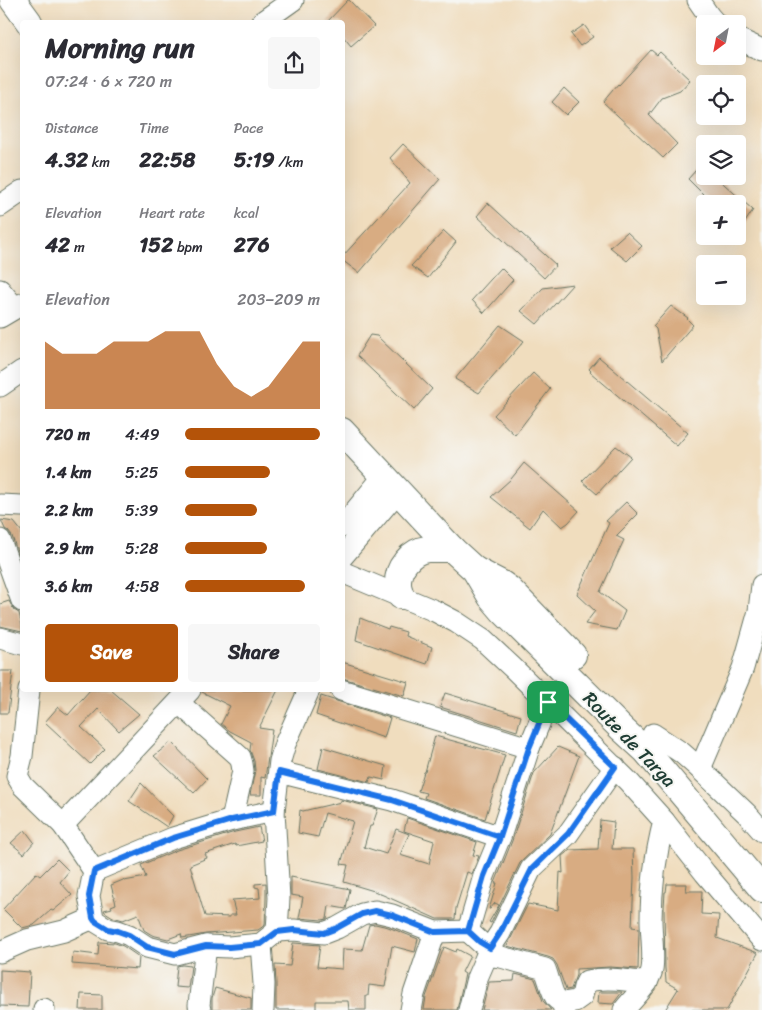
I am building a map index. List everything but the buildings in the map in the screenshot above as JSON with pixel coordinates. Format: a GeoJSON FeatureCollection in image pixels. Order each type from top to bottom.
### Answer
{"type":"FeatureCollection","features":[{"type":"Feature","properties":{"kind":"main road"},"geometry":{"type":"LineString","coordinates":[[13,0],[28,20]]}},
{"type":"Feature","properties":{"kind":"main road","name":"Route de Targa"},"geometry":{"type":"LineString","coordinates":[[345,434],[474,570],[497,605],[646,751],[762,890]]}},
{"type":"Feature","properties":{"kind":"main road"},"geometry":{"type":"LineString","coordinates":[[401,596],[398,585],[399,577],[402,568],[412,556],[426,549],[452,549]]}},
{"type":"Feature","properties":{"kind":"main road","name":"Route de Targa"},"geometry":{"type":"LineString","coordinates":[[474,570],[502,584],[509,590],[631,715],[653,734],[762,866]]}},
{"type":"Feature","properties":{"kind":"street"},"geometry":{"type":"LineString","coordinates":[[265,20],[293,0]]}},
{"type":"Feature","properties":{"kind":"street"},"geometry":{"type":"LineString","coordinates":[[698,0],[708,15]]}},
{"type":"Feature","properties":{"kind":"street"},"geometry":{"type":"LineString","coordinates":[[746,43],[762,50]]}},
{"type":"Feature","properties":{"kind":"street"},"geometry":{"type":"LineString","coordinates":[[0,206],[20,192]]}},
{"type":"Feature","properties":{"kind":"street"},"geometry":{"type":"LineString","coordinates":[[0,290],[12,310]]}},
{"type":"Feature","properties":{"kind":"street"},"geometry":{"type":"LineString","coordinates":[[0,386],[20,372]]}},
{"type":"Feature","properties":{"kind":"street"},"geometry":{"type":"LineString","coordinates":[[345,524],[391,484]]}},
{"type":"Feature","properties":{"kind":"street"},"geometry":{"type":"LineString","coordinates":[[345,553],[391,484]]}},
{"type":"Feature","properties":{"kind":"street"},"geometry":{"type":"LineString","coordinates":[[0,505],[20,506]]}},
{"type":"Feature","properties":{"kind":"street"},"geometry":{"type":"LineString","coordinates":[[0,540],[20,595]]}},
{"type":"Feature","properties":{"kind":"street"},"geometry":{"type":"LineString","coordinates":[[345,574],[401,596],[456,622],[476,636],[513,668],[615,767],[664,821],[762,940]]}},
{"type":"Feature","properties":{"kind":"street"},"geometry":{"type":"LineString","coordinates":[[700,768],[743,668],[759,611],[762,584]]}},
{"type":"Feature","properties":{"kind":"street"},"geometry":{"type":"LineString","coordinates":[[0,638],[20,643]]}},
{"type":"Feature","properties":{"kind":"street"},"geometry":{"type":"LineString","coordinates":[[345,691],[529,748]]}},
{"type":"Feature","properties":{"kind":"street"},"geometry":{"type":"LineString","coordinates":[[29,692],[22,756],[8,777],[23,786],[63,826],[94,871],[89,896],[93,918],[108,929],[129,935],[147,947],[175,954],[206,946],[229,947],[294,930],[324,933],[362,914],[375,911],[392,915],[435,932],[468,931],[488,952],[545,969],[552,992],[564,1007],[582,996],[587,981],[596,979],[647,983]]}},
{"type":"Feature","properties":{"kind":"street"},"geometry":{"type":"LineString","coordinates":[[263,1010],[269,938],[280,898],[274,811],[280,761],[285,744],[308,692]]}},
{"type":"Feature","properties":{"kind":"street"},"geometry":{"type":"LineString","coordinates":[[63,826],[185,696],[240,757],[243,771],[232,820]]}},
{"type":"Feature","properties":{"kind":"street"},"geometry":{"type":"LineString","coordinates":[[468,931],[484,876],[500,837],[529,748],[548,702]]}},
{"type":"Feature","properties":{"kind":"street"},"geometry":{"type":"LineString","coordinates":[[653,734],[682,753],[700,768],[762,831]]}},
{"type":"Feature","properties":{"kind":"street"},"geometry":{"type":"LineString","coordinates":[[469,1010],[477,978],[488,952],[500,933],[532,869],[568,834],[615,767]]}},
{"type":"Feature","properties":{"kind":"street"},"geometry":{"type":"LineString","coordinates":[[279,772],[392,800],[500,837]]}},
{"type":"Feature","properties":{"kind":"street"},"geometry":{"type":"LineString","coordinates":[[94,871],[173,838],[232,820],[274,811]]}},
{"type":"Feature","properties":{"kind":"street"},"geometry":{"type":"LineString","coordinates":[[624,1010],[647,983],[652,971],[651,920],[653,879],[664,821]]}},
{"type":"Feature","properties":{"kind":"street"},"geometry":{"type":"LineString","coordinates":[[0,952],[27,940],[64,931],[93,918]]}},
{"type":"Feature","properties":{"kind":"street"},"geometry":{"type":"LineString","coordinates":[[411,1010],[414,994],[435,932]]}},
{"type":"Feature","properties":{"kind":"street"},"geometry":{"type":"LineString","coordinates":[[200,1010],[206,946]]}},
{"type":"Feature","properties":{"kind":"route"},"geometry":{"type":"LineString","coordinates":[[548,702],[529,748],[500,837],[484,876],[468,931],[435,932],[392,915],[375,911],[362,914],[324,933],[294,930],[277,932],[261,944],[229,947],[206,946],[175,954],[147,947],[129,935],[108,929],[93,918],[89,896],[94,871],[173,838],[232,820],[274,811],[279,772],[392,800],[500,837],[484,876],[472,918],[468,931],[490,948],[500,933],[532,869],[568,834],[615,767],[548,702]]}}]}
